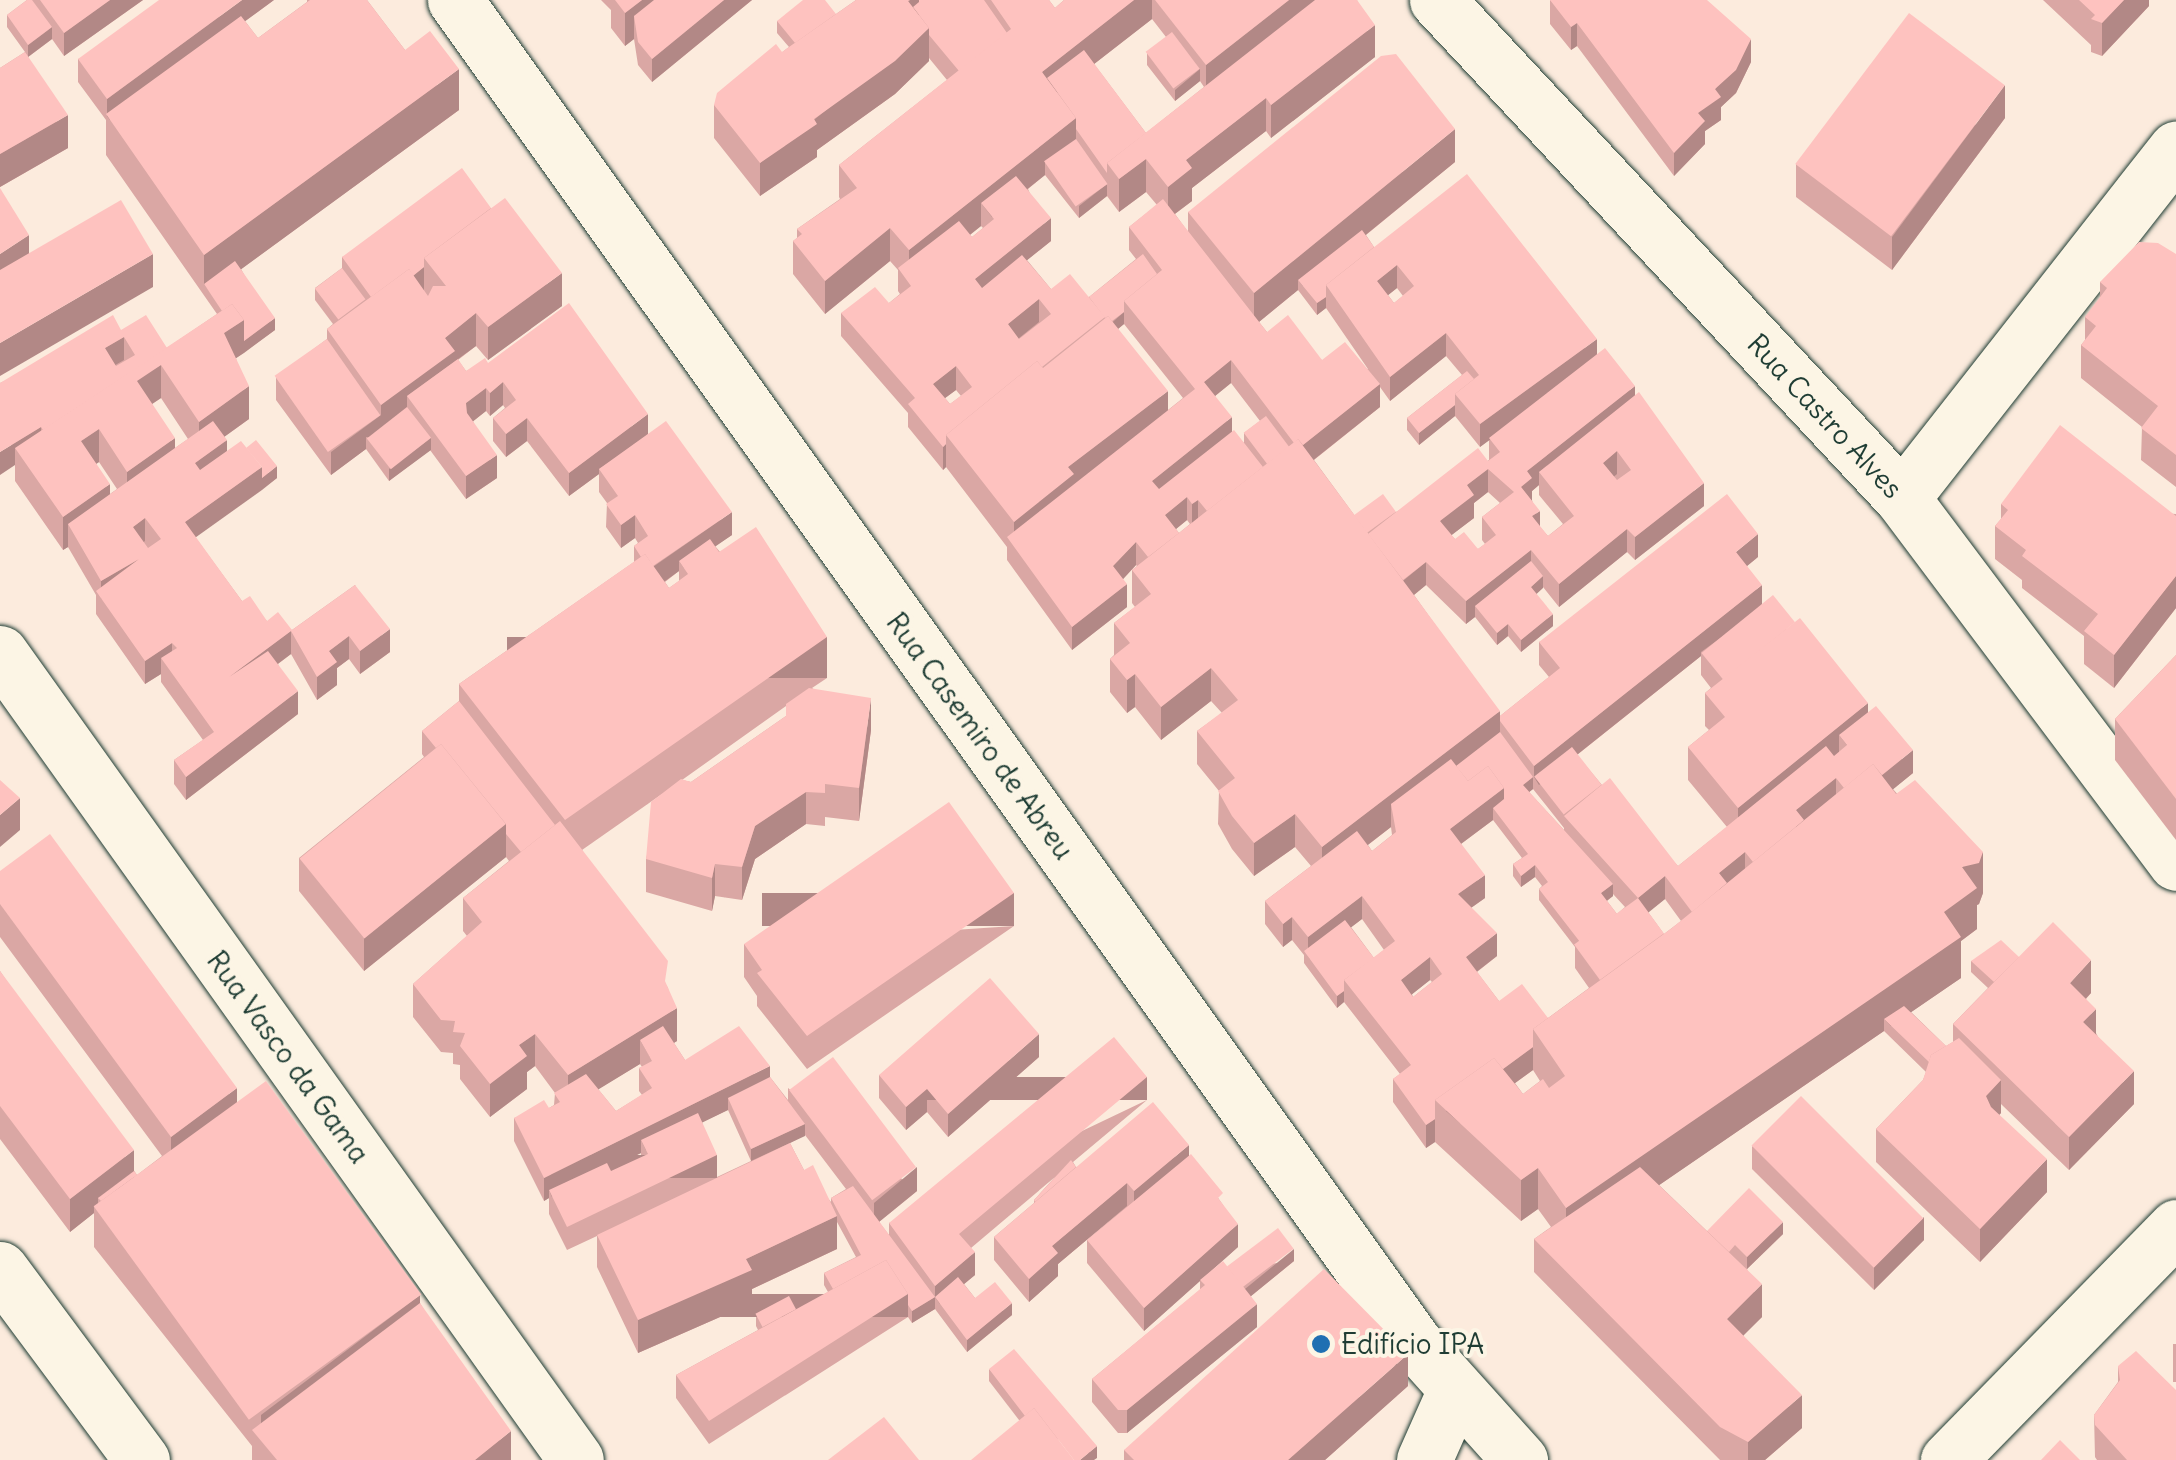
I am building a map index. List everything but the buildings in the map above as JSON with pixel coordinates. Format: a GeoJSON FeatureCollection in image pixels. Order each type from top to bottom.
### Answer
{"type":"FeatureCollection","features":[{"type":"Feature","properties":{"kind":"street","name":"Rua Casemiro de Abreu"},"geometry":{"type":"LineString","coordinates":[[455,0],[1414,1342],[1514,1455]]}},
{"type":"Feature","properties":{"kind":"street","name":"Rua Castro Alves"},"geometry":{"type":"LineString","coordinates":[[1443,3],[1902,498],[2176,863]]}},
{"type":"Feature","properties":{"kind":"street"},"geometry":{"type":"LineString","coordinates":[[1902,498],[2176,148]]}},
{"type":"Feature","properties":{"kind":"street","name":"Rua Vasco da Gama"},"geometry":{"type":"LineString","coordinates":[[0,653],[576,1460]]}},
{"type":"Feature","properties":{"kind":"street"},"geometry":{"type":"LineString","coordinates":[[1948,1460],[2176,1227]]}},
{"type":"Feature","properties":{"kind":"street"},"geometry":{"type":"LineString","coordinates":[[0,1269],[142,1460]]}},
{"type":"Feature","properties":{"kind":"street"},"geometry":{"type":"LineString","coordinates":[[1424,1460],[1455,1390]]}},
{"type":"Feature","properties":{"kind":"street"},"geometry":{"type":"LineString","coordinates":[[1447,1460],[1514,1455]]}},
{"type":"Feature","properties":{"kind":"place","name":"Edifício IPA"},"geometry":{"type":"Point","coordinates":[1321,1344]}}]}
